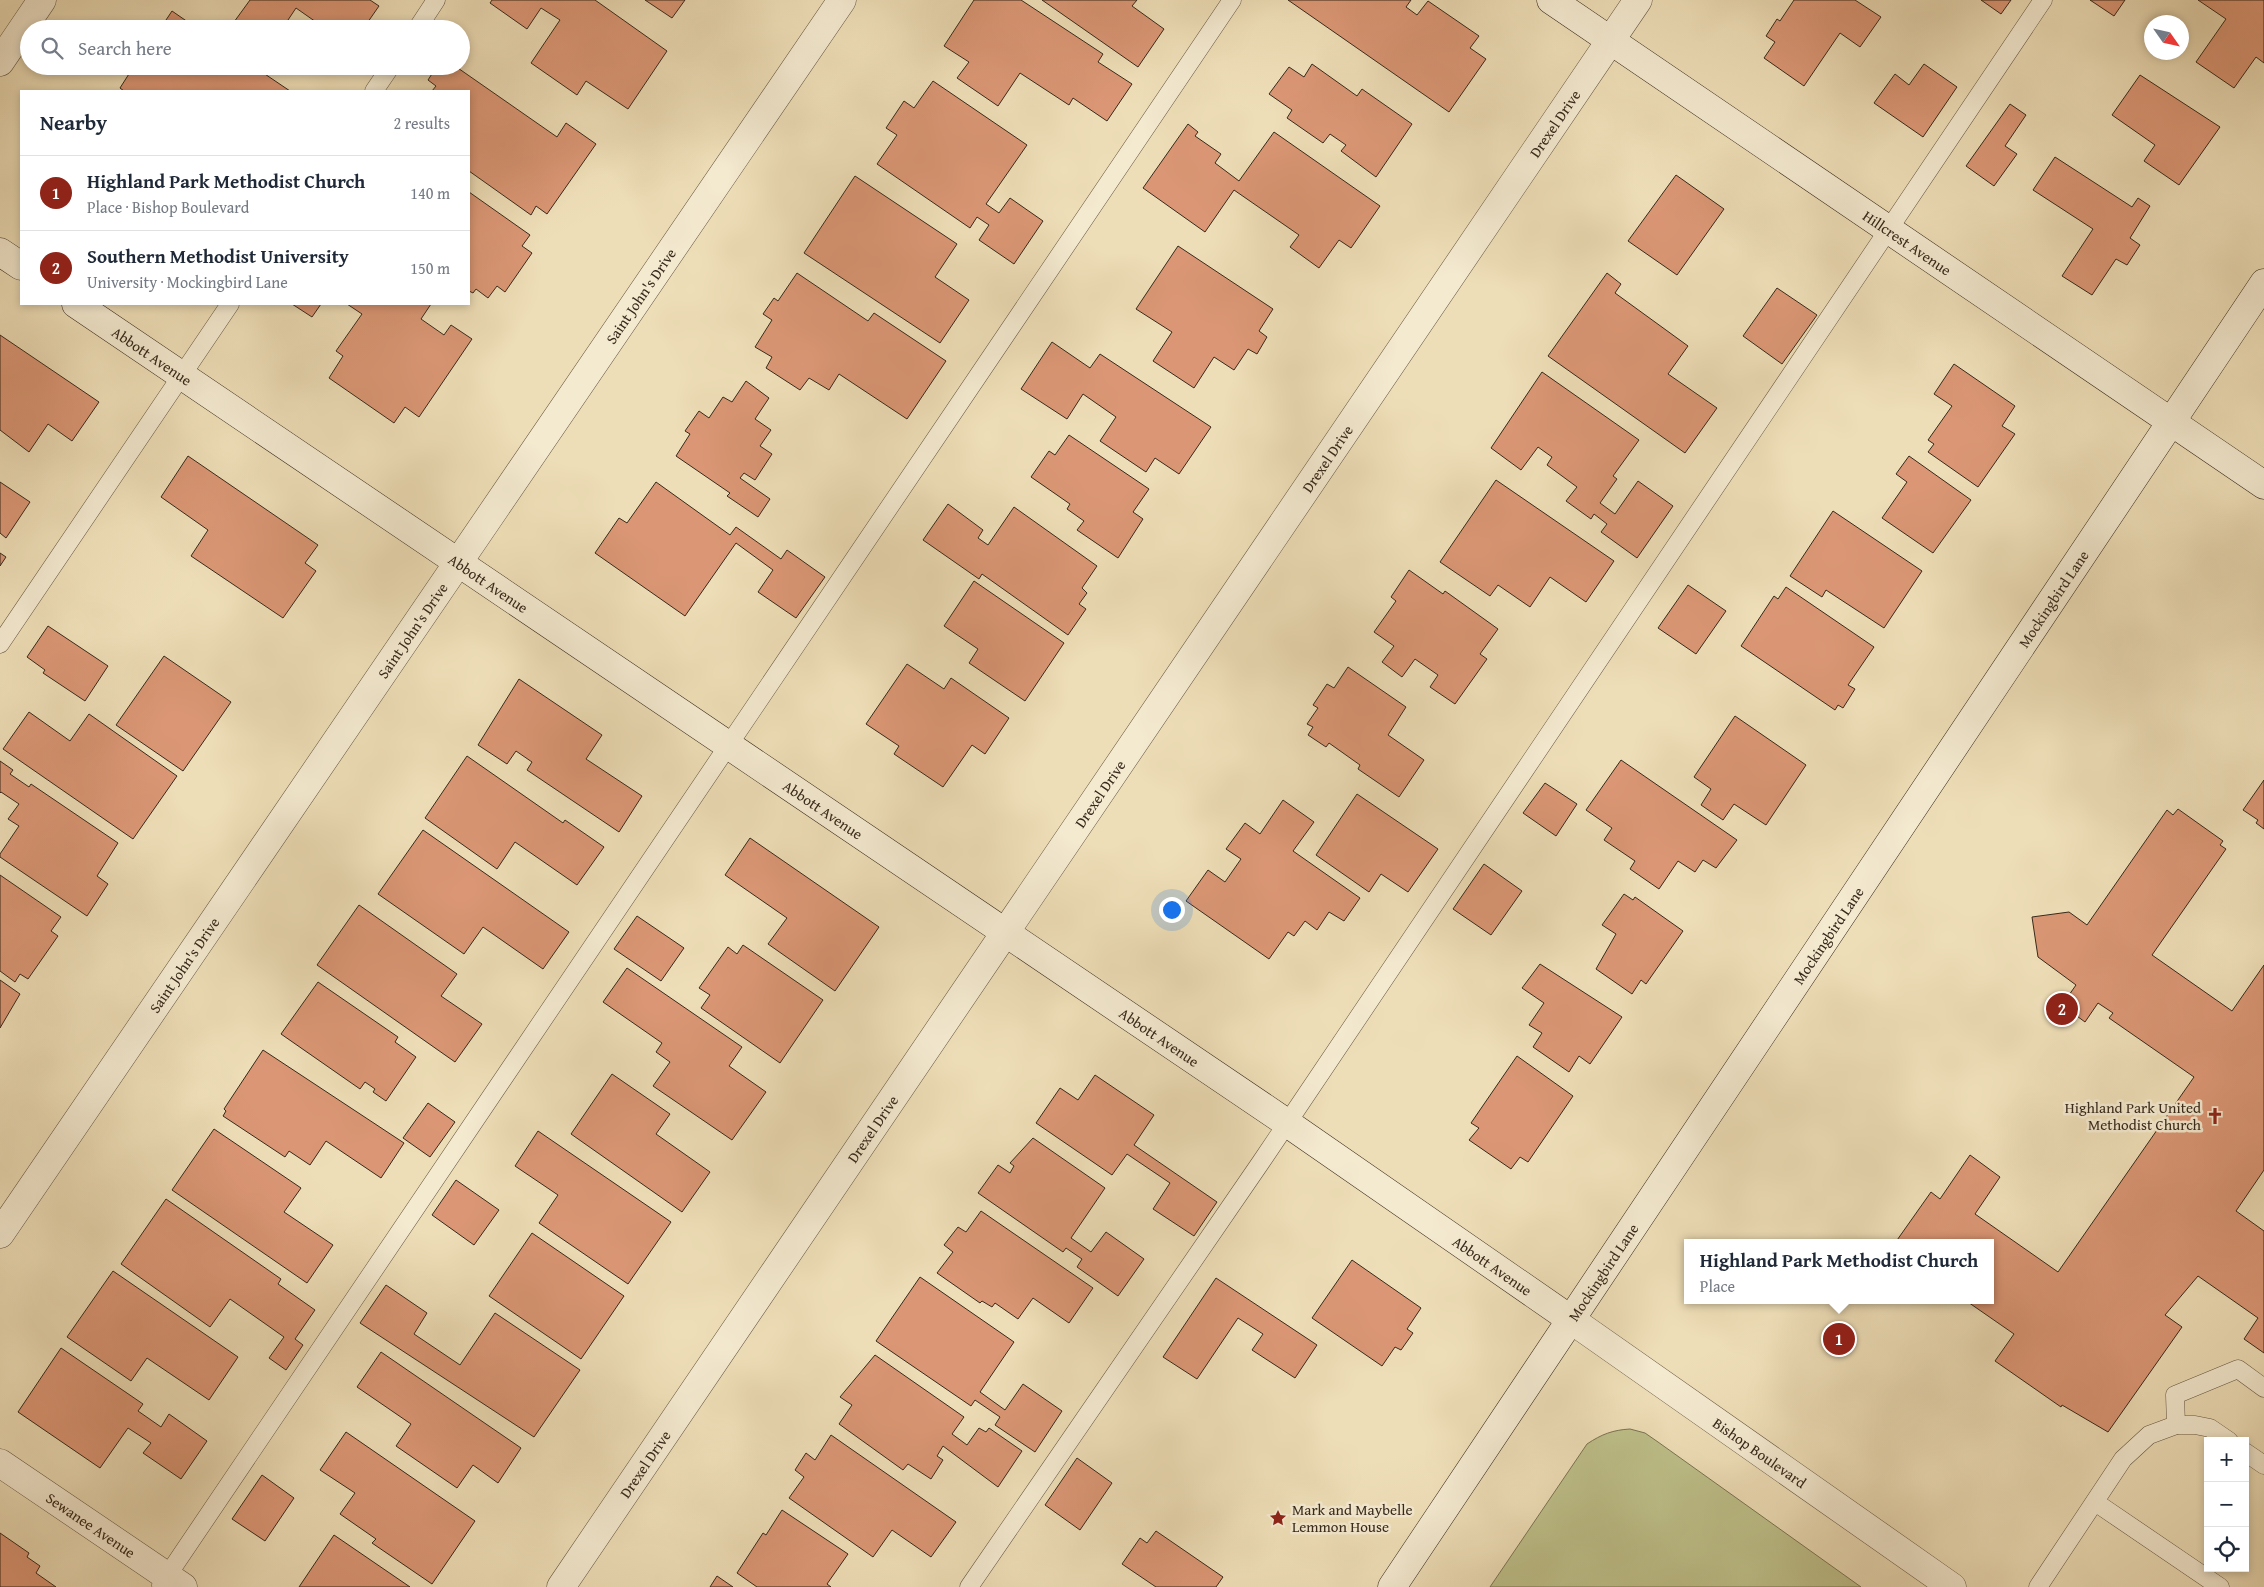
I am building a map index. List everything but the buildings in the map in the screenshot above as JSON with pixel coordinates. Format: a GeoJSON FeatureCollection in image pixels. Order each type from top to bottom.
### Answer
{"type":"FeatureCollection","features":[{"type":"Feature","properties":{"kind":"street"},"geometry":{"type":"LineString","coordinates":[[28,20],[42,0]]}},
{"type":"Feature","properties":{"kind":"street","name":"Saint John's Drive"},"geometry":{"type":"LineString","coordinates":[[0,1234],[842,0]]}},
{"type":"Feature","properties":{"kind":"street","name":"Hillcrest Avenue"},"geometry":{"type":"LineString","coordinates":[[1551,0],[2264,485]]}},
{"type":"Feature","properties":{"kind":"street","name":"Drexel Drive"},"geometry":{"type":"LineString","coordinates":[[562,1587],[1638,0]]}},
{"type":"Feature","properties":{"kind":"street"},"geometry":{"type":"LineString","coordinates":[[0,62],[20,32]]}},
{"type":"Feature","properties":{"kind":"street"},"geometry":{"type":"LineString","coordinates":[[0,252],[20,265]]}},
{"type":"Feature","properties":{"kind":"street","name":"Mockingbird Lane"},"geometry":{"type":"LineString","coordinates":[[1392,1587],[1570,1318],[2264,283]]}},
{"type":"Feature","properties":{"kind":"street","name":"Abbott Avenue"},"geometry":{"type":"LineString","coordinates":[[77,305],[1006,932],[1570,1318]]}},
{"type":"Feature","properties":{"kind":"street","name":"Bishop Boulevard"},"geometry":{"type":"LineString","coordinates":[[1570,1318],[1952,1587]]}},
{"type":"Feature","properties":{"kind":"street","name":"Sewanee Avenue"},"geometry":{"type":"LineString","coordinates":[[0,1463],[170,1583]]}},
{"type":"Feature","properties":{"kind":"lane"},"geometry":{"type":"LineString","coordinates":[[423,20],[436,0]]}},
{"type":"Feature","properties":{"kind":"lane"},"geometry":{"type":"LineString","coordinates":[[170,1583],[729,745],[1232,0]]}},
{"type":"Feature","properties":{"kind":"lane"},"geometry":{"type":"LineString","coordinates":[[969,1587],[1287,1123],[2043,0]]}},
{"type":"Feature","properties":{"kind":"lane"},"geometry":{"type":"LineString","coordinates":[[375,90],[385,75]]}},
{"type":"Feature","properties":{"kind":"lane"},"geometry":{"type":"LineString","coordinates":[[0,644],[229,305]]}},
{"type":"Feature","properties":{"kind":"lane"},"geometry":{"type":"LineString","coordinates":[[2176,1425],[2175,1395],[2238,1369],[2264,1388]]}},
{"type":"Feature","properties":{"kind":"lane"},"geometry":{"type":"LineString","coordinates":[[2038,1587],[2123,1458],[2149,1436],[2176,1425],[2195,1425],[2210,1428],[2223,1437]]}},
{"type":"Feature","properties":{"kind":"lane"},"geometry":{"type":"LineString","coordinates":[[2249,1455],[2264,1464]]}},
{"type":"Feature","properties":{"kind":"lane"},"geometry":{"type":"LineString","coordinates":[[2095,1502],[2220,1587]]}},
{"type":"Feature","properties":{"kind":"green space"},"geometry":{"type":"Polygon","coordinates":[[[1630,1429],[1645,1433],[1861,1587],[1490,1587],[1587,1444],[1608,1433],[1630,1429]]]}},
{"type":"Feature","properties":{"kind":"place","name":"Southern Methodist University"},"geometry":{"type":"Point","coordinates":[2062,1009]}},
{"type":"Feature","properties":{"kind":"place","name":"Highland Park United Methodist Church"},"geometry":{"type":"Point","coordinates":[2215,1116]}},
{"type":"Feature","properties":{"kind":"place","name":"Highland Park Methodist Church"},"geometry":{"type":"Point","coordinates":[1839,1339]}},
{"type":"Feature","properties":{"kind":"place","name":"Mark and Maybelle Lemmon House"},"geometry":{"type":"Point","coordinates":[1278,1518]}}]}
